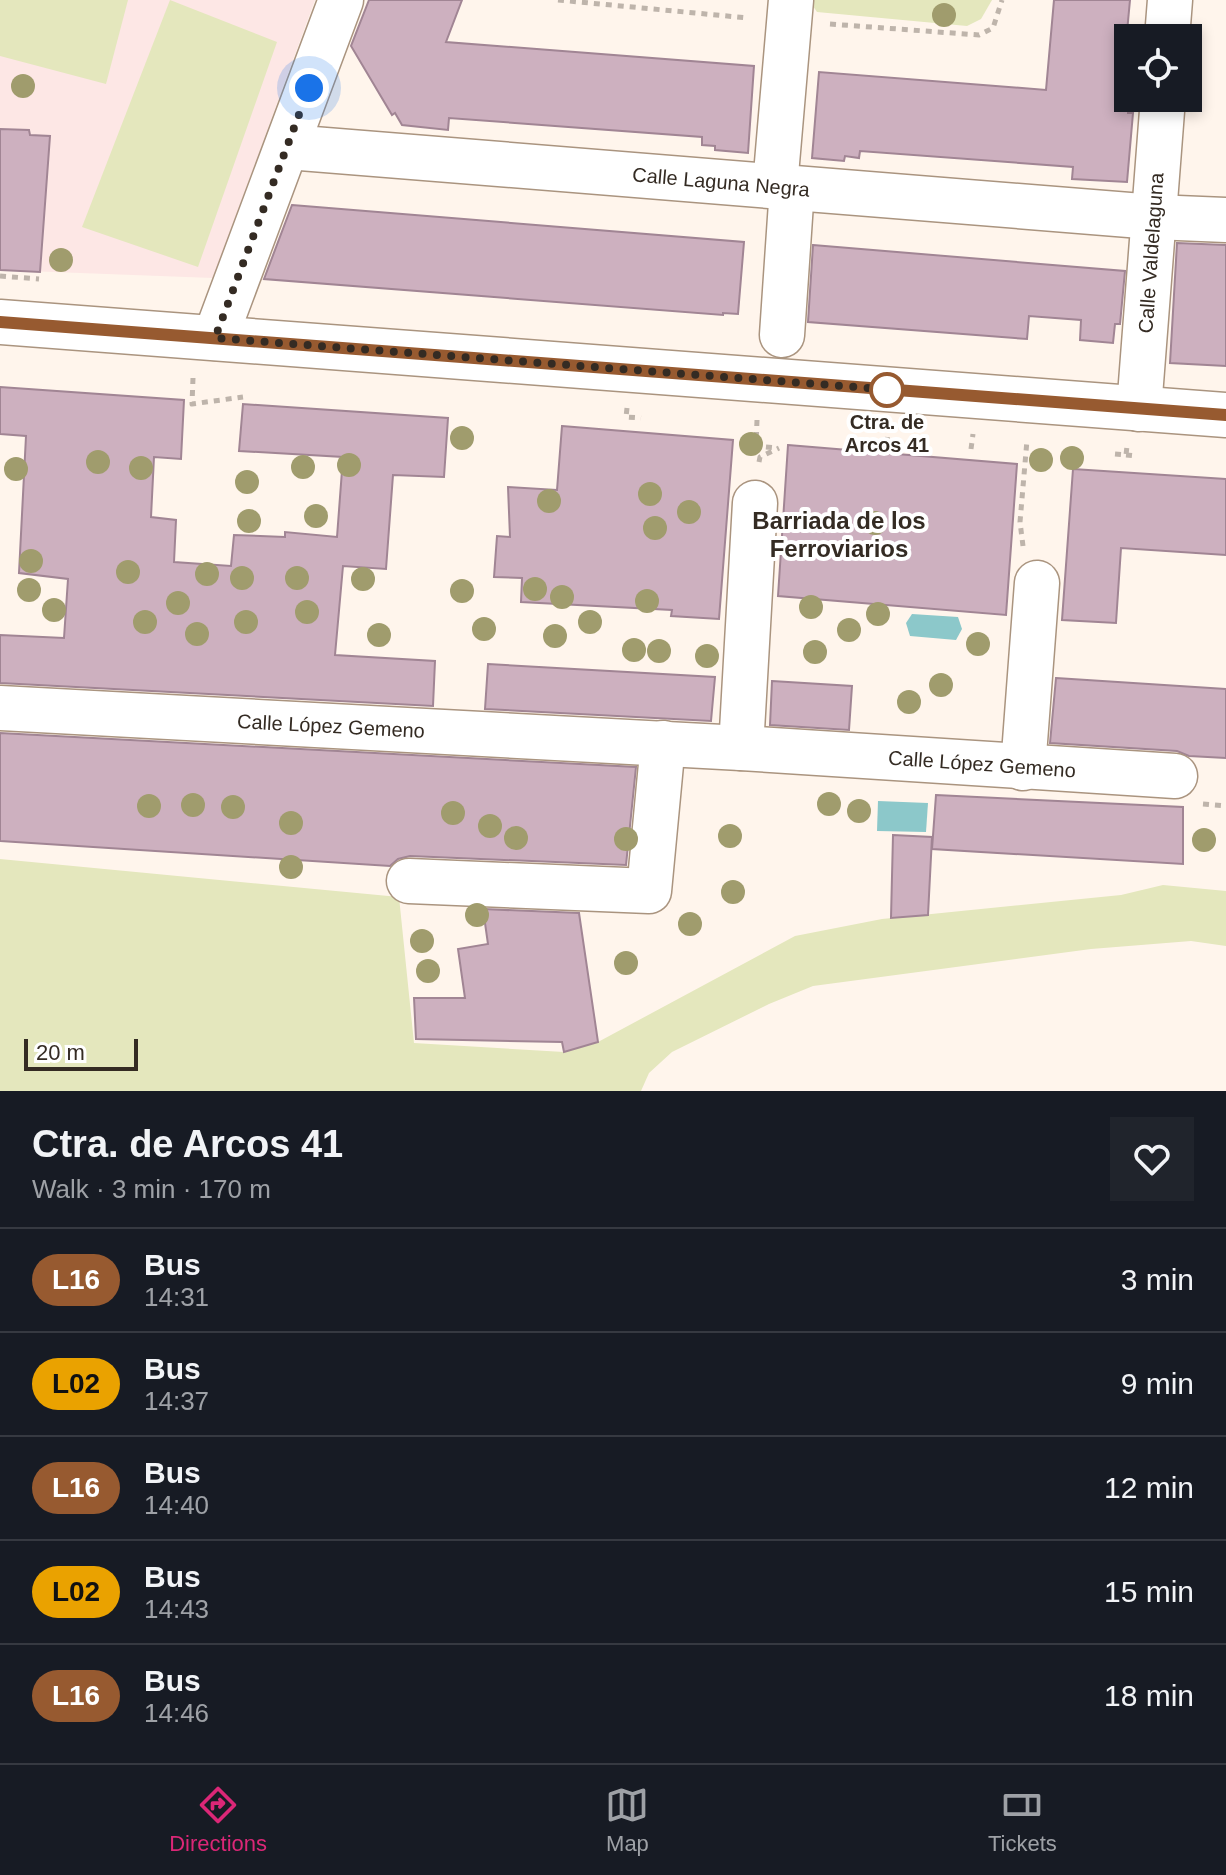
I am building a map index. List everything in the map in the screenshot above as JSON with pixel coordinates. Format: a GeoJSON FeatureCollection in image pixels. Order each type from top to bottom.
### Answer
{"type":"FeatureCollection","features":[{"type":"Feature","properties":{"kind":"street"},"geometry":{"type":"LineString","coordinates":[[215,338],[341,0]]}},
{"type":"Feature","properties":{"kind":"street"},"geometry":{"type":"LineString","coordinates":[[1168,24],[1170,0]]}},
{"type":"Feature","properties":{"kind":"street"},"geometry":{"type":"LineString","coordinates":[[782,335],[789,22]]}},
{"type":"Feature","properties":{"kind":"street","name":"Calle Valdelaguna"},"geometry":{"type":"LineString","coordinates":[[1139,409],[1162,112]]}},
{"type":"Feature","properties":{"kind":"street","name":"Calle Laguna Negra"},"geometry":{"type":"LineString","coordinates":[[288,147],[1154,217],[1226,220]]}},
{"type":"Feature","properties":{"kind":"street"},"geometry":{"type":"LineString","coordinates":[[0,322],[1226,415]]}},
{"type":"Feature","properties":{"kind":"street"},"geometry":{"type":"LineString","coordinates":[[741,748],[755,503]]}},
{"type":"Feature","properties":{"kind":"street"},"geometry":{"type":"LineString","coordinates":[[1023,768],[1037,583]]}},
{"type":"Feature","properties":{"kind":"street","name":"Calle López Gemeno"},"geometry":{"type":"LineString","coordinates":[[0,708],[663,743],[1175,776]]}},
{"type":"Feature","properties":{"kind":"street"},"geometry":{"type":"LineString","coordinates":[[409,881],[649,891],[663,743]]}},
{"type":"Feature","properties":{"kind":"path"},"geometry":{"type":"LineString","coordinates":[[558,0],[789,22],[979,35],[993,28],[1002,0]]}},
{"type":"Feature","properties":{"kind":"path"},"geometry":{"type":"LineString","coordinates":[[0,276],[39,279]]}},
{"type":"Feature","properties":{"kind":"path"},"geometry":{"type":"LineString","coordinates":[[193,376],[192,404],[243,397]]}},
{"type":"Feature","properties":{"kind":"path"},"geometry":{"type":"LineString","coordinates":[[627,410],[626,417],[641,418]]}},
{"type":"Feature","properties":{"kind":"path"},"geometry":{"type":"LineString","coordinates":[[757,430],[756,446],[779,448],[760,457]]}},
{"type":"Feature","properties":{"kind":"path"},"geometry":{"type":"LineString","coordinates":[[887,443],[888,431]]}},
{"type":"Feature","properties":{"kind":"path"},"geometry":{"type":"LineString","coordinates":[[974,449],[975,440]]}},
{"type":"Feature","properties":{"kind":"path"},"geometry":{"type":"LineString","coordinates":[[1026,444],[1020,522],[1027,571],[1037,583]]}},
{"type":"Feature","properties":{"kind":"path"},"geometry":{"type":"LineString","coordinates":[[1115,454],[1136,456]]}},
{"type":"Feature","properties":{"kind":"shaded area"},"geometry":{"type":"Polygon","coordinates":[[[0,0],[315,0],[213,278],[0,270],[0,0]]]}},
{"type":"Feature","properties":{"kind":"green space"},"geometry":{"type":"Polygon","coordinates":[[[0,0],[128,0],[106,84],[0,56],[0,0]]]}},
{"type":"Feature","properties":{"kind":"green space"},"geometry":{"type":"Polygon","coordinates":[[[170,0],[277,42],[198,267],[82,227],[170,0]]]}},
{"type":"Feature","properties":{"kind":"green space"},"geometry":{"type":"Polygon","coordinates":[[[809,0],[992,0],[981,19],[967,26],[817,12],[809,0]]]}},
{"type":"Feature","properties":{"kind":"green space"},"geometry":{"type":"Polygon","coordinates":[[[0,859],[399,897],[414,1043],[564,1052],[598,1042],[795,936],[882,919],[1121,895],[1163,885],[1226,891],[1226,946],[1191,941],[1091,949],[813,986],[672,1052],[649,1073],[641,1091],[0,1091],[0,859]]]}},
{"type":"Feature","properties":{"kind":"water"},"geometry":{"type":"Polygon","coordinates":[[[912,614],[958,617],[962,629],[956,640],[910,636],[906,623],[912,614]]]}},
{"type":"Feature","properties":{"kind":"water"},"geometry":{"type":"Polygon","coordinates":[[[878,801],[928,803],[926,832],[877,831],[878,801]]]}},
{"type":"Feature","properties":{"kind":"building"},"geometry":{"type":"Polygon","coordinates":[[[369,0],[462,0],[446,42],[754,66],[748,153],[715,150],[715,146],[702,145],[702,137],[449,118],[448,130],[402,125],[395,113],[392,115],[351,46],[369,0]]]}},
{"type":"Feature","properties":{"kind":"building"},"geometry":{"type":"Polygon","coordinates":[[[1054,0],[1130,0],[1128,24],[1114,24],[1114,112],[1133,113],[1127,182],[1072,179],[1073,167],[860,151],[859,158],[845,156],[844,161],[812,158],[819,72],[1046,90],[1054,0]]]}},
{"type":"Feature","properties":{"kind":"building"},"geometry":{"type":"Polygon","coordinates":[[[0,129],[29,130],[30,135],[50,136],[40,272],[0,270],[0,129]]]}},
{"type":"Feature","properties":{"kind":"building"},"geometry":{"type":"Polygon","coordinates":[[[292,205],[744,242],[738,314],[264,279],[292,205]]]}},
{"type":"Feature","properties":{"kind":"building"},"geometry":{"type":"Polygon","coordinates":[[[1177,243],[1226,245],[1226,366],[1170,363],[1177,243]]]}},
{"type":"Feature","properties":{"kind":"building"},"geometry":{"type":"Polygon","coordinates":[[[813,245],[1125,271],[1120,324],[1115,324],[1113,343],[1080,340],[1081,320],[1029,316],[1027,339],[808,322],[813,245]]]}},
{"type":"Feature","properties":{"kind":"building"},"geometry":{"type":"Polygon","coordinates":[[[0,387],[184,400],[181,459],[154,457],[151,517],[176,520],[174,562],[231,566],[234,535],[285,537],[285,532],[337,537],[343,457],[239,451],[243,404],[448,418],[444,477],[393,475],[386,569],[343,566],[335,655],[435,661],[433,706],[0,683],[0,635],[64,638],[68,579],[19,573],[26,436],[0,434],[0,387]]]}},
{"type":"Feature","properties":{"kind":"building"},"geometry":{"type":"Polygon","coordinates":[[[562,426],[733,440],[719,619],[671,616],[672,610],[521,602],[522,578],[494,577],[497,536],[510,537],[508,487],[557,490],[562,426]]]}},
{"type":"Feature","properties":{"kind":"building"},"geometry":{"type":"Polygon","coordinates":[[[788,445],[1017,464],[1006,615],[778,596],[788,445]]]}},
{"type":"Feature","properties":{"kind":"building"},"geometry":{"type":"Polygon","coordinates":[[[1073,469],[1226,479],[1226,555],[1121,548],[1116,623],[1062,620],[1073,469]]]}},
{"type":"Feature","properties":{"kind":"building"},"geometry":{"type":"Polygon","coordinates":[[[488,664],[715,677],[711,721],[485,709],[488,664]]]}},
{"type":"Feature","properties":{"kind":"building"},"geometry":{"type":"Polygon","coordinates":[[[1056,678],[1226,689],[1226,758],[1189,756],[1177,751],[1050,743],[1056,678]]]}},
{"type":"Feature","properties":{"kind":"building"},"geometry":{"type":"Polygon","coordinates":[[[772,681],[852,686],[849,730],[770,725],[772,681]]]}},
{"type":"Feature","properties":{"kind":"building"},"geometry":{"type":"Polygon","coordinates":[[[0,733],[636,767],[626,865],[410,856],[398,859],[390,866],[0,841],[0,733]]]}},
{"type":"Feature","properties":{"kind":"building"},"geometry":{"type":"Polygon","coordinates":[[[936,795],[1183,807],[1183,864],[932,849],[936,795]]]}},
{"type":"Feature","properties":{"kind":"building"},"geometry":{"type":"Polygon","coordinates":[[[893,835],[932,837],[928,915],[891,918],[893,835]]]}},
{"type":"Feature","properties":{"kind":"building"},"geometry":{"type":"Polygon","coordinates":[[[483,909],[579,913],[598,1042],[564,1052],[562,1042],[416,1039],[414,998],[465,998],[458,949],[488,944],[483,909]]]}},
{"type":"Feature","properties":{"kind":"bus line","name":"L16"},"geometry":{"type":"LineString","coordinates":[[0,322],[1226,415]]}},
{"type":"Feature","properties":{"kind":"place","name":"Ctra. de Arcos 41"},"geometry":{"type":"Point","coordinates":[887,390]}},
{"type":"Feature","properties":{"kind":"district","name":"Barriada de los Ferroviarios"},"geometry":{"type":"Point","coordinates":[839,535]}},
{"type":"Feature","properties":{"kind":"route"},"geometry":{"type":"LineString","coordinates":[[309,88],[215,338],[895,390],[887,390]]}}]}
